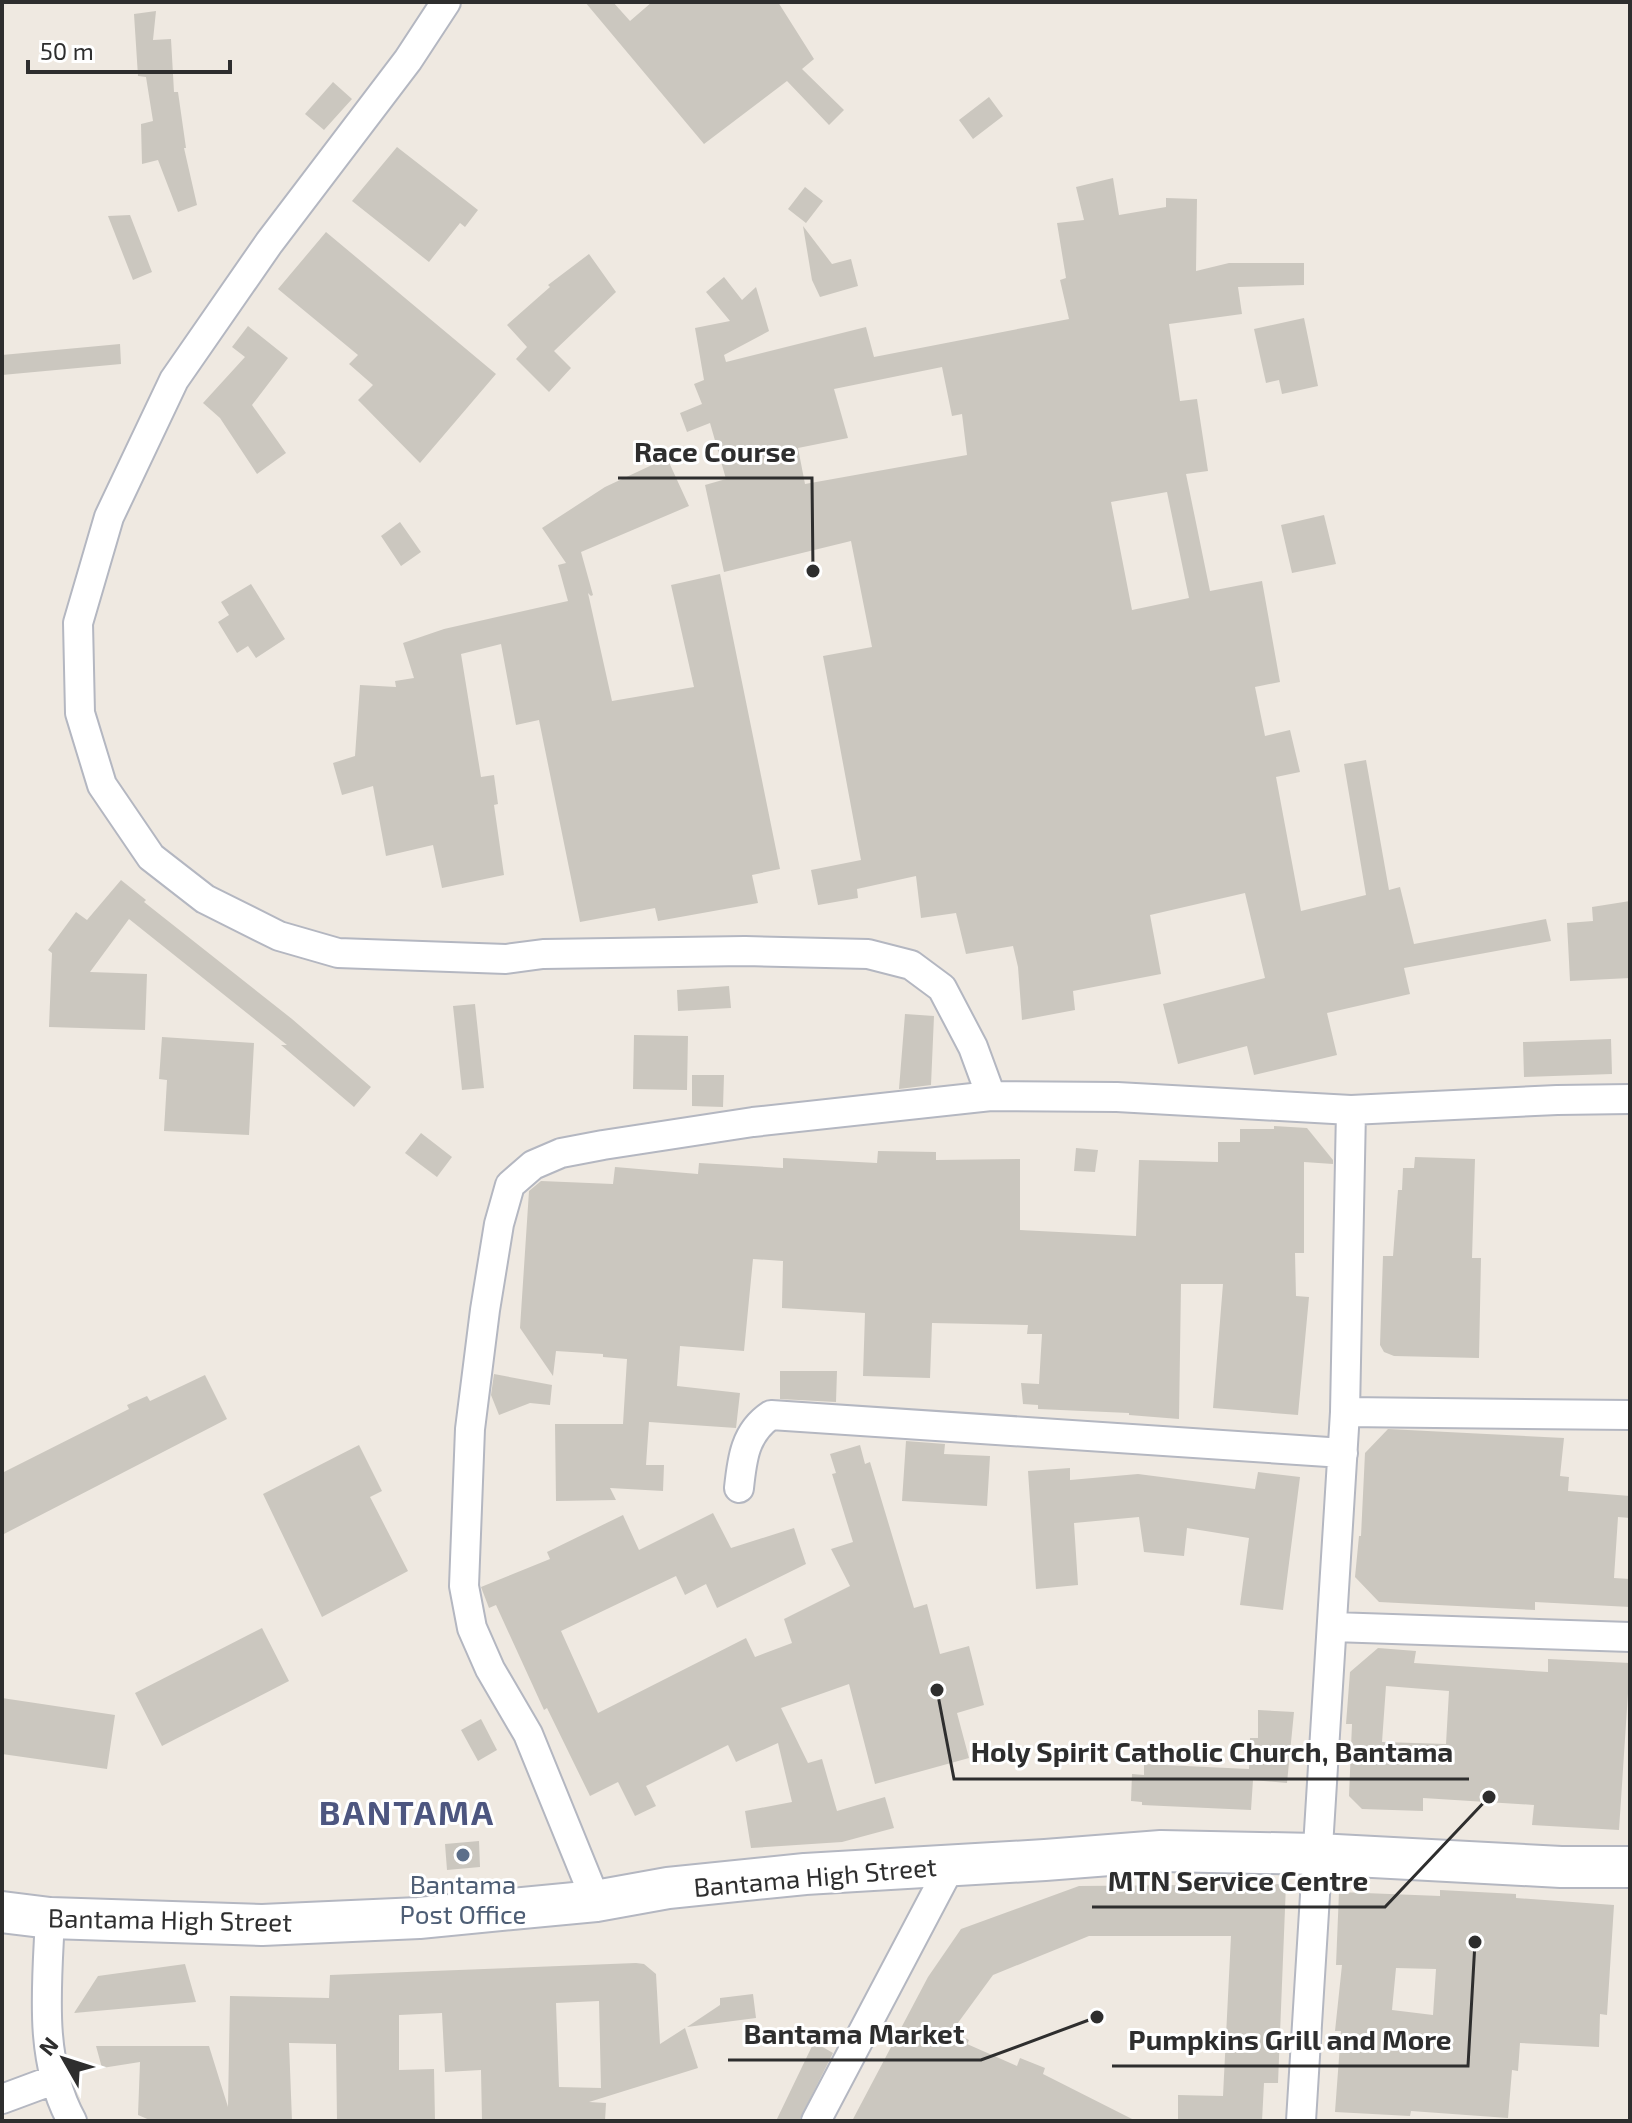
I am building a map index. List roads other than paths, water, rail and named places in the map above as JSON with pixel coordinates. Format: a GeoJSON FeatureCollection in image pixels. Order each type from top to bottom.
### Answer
{"type":"FeatureCollection","features":[{"type":"Feature","properties":{"kind":"main road","name":"Bantama High Street"},"geometry":{"type":"LineString","coordinates":[[2,1912],[50,1918],[262,1925],[419,1918],[596,1901],[668,1888],[791,1875],[1161,1851],[1630,1867]]}},
{"type":"Feature","properties":{"kind":"street"},"geometry":{"type":"LineString","coordinates":[[446,2],[408,60],[269,243],[174,380],[109,517],[78,623],[80,713],[102,785],[151,857],[205,899],[279,936],[338,953],[506,959],[543,954],[791,952],[868,954],[911,965],[942,988],[973,1047],[991,1096]]}},
{"type":"Feature","properties":{"kind":"street"},"geometry":{"type":"LineString","coordinates":[[596,1901],[528,1734],[490,1669],[472,1628],[464,1586],[470,1429],[489,1281],[499,1224],[510,1185],[533,1165],[561,1153],[753,1122],[991,1096],[1117,1097],[1351,1110],[1630,1099]]}},
{"type":"Feature","properties":{"kind":"street"},"geometry":{"type":"LineString","coordinates":[[1301,2121],[1343,1453],[1351,1110]]}},
{"type":"Feature","properties":{"kind":"street"},"geometry":{"type":"LineString","coordinates":[[1345,1412],[1630,1415]]}},
{"type":"Feature","properties":{"kind":"street"},"geometry":{"type":"LineString","coordinates":[[739,1488],[742,1454],[757,1424],[771,1415],[1343,1453]]}},
{"type":"Feature","properties":{"kind":"street"},"geometry":{"type":"LineString","coordinates":[[1333,1627],[1630,1637]]}},
{"type":"Feature","properties":{"kind":"street"},"geometry":{"type":"LineString","coordinates":[[816,2121],[951,1865]]}},
{"type":"Feature","properties":{"kind":"street"},"geometry":{"type":"LineString","coordinates":[[50,1918],[47,2028],[56,2079],[72,2121]]}},
{"type":"Feature","properties":{"kind":"street"},"geometry":{"type":"LineString","coordinates":[[2,2099],[56,2079]]}},
{"type":"Feature","properties":{"kind":"place","name":"Race Course"},"geometry":{"type":"Point","coordinates":[813,571]}},
{"type":"Feature","properties":{"kind":"place","name":"Holy Spirit Catholic Church, Bantama"},"geometry":{"type":"Point","coordinates":[937,1690]}},
{"type":"Feature","properties":{"kind":"place","name":"MTN Service Centre"},"geometry":{"type":"Point","coordinates":[1489,1797]}},
{"type":"Feature","properties":{"kind":"place","name":"Bantama Post Office"},"geometry":{"type":"Point","coordinates":[463,1855]}},
{"type":"Feature","properties":{"kind":"place","name":"Pumpkins Grill and More"},"geometry":{"type":"Point","coordinates":[1475,1942]}},
{"type":"Feature","properties":{"kind":"place","name":"Bantama Market"},"geometry":{"type":"Point","coordinates":[1097,2017]}},
{"type":"Feature","properties":{"kind":"district","name":"BANTAMA"},"geometry":{"type":"Point","coordinates":[407,1811]}}]}
